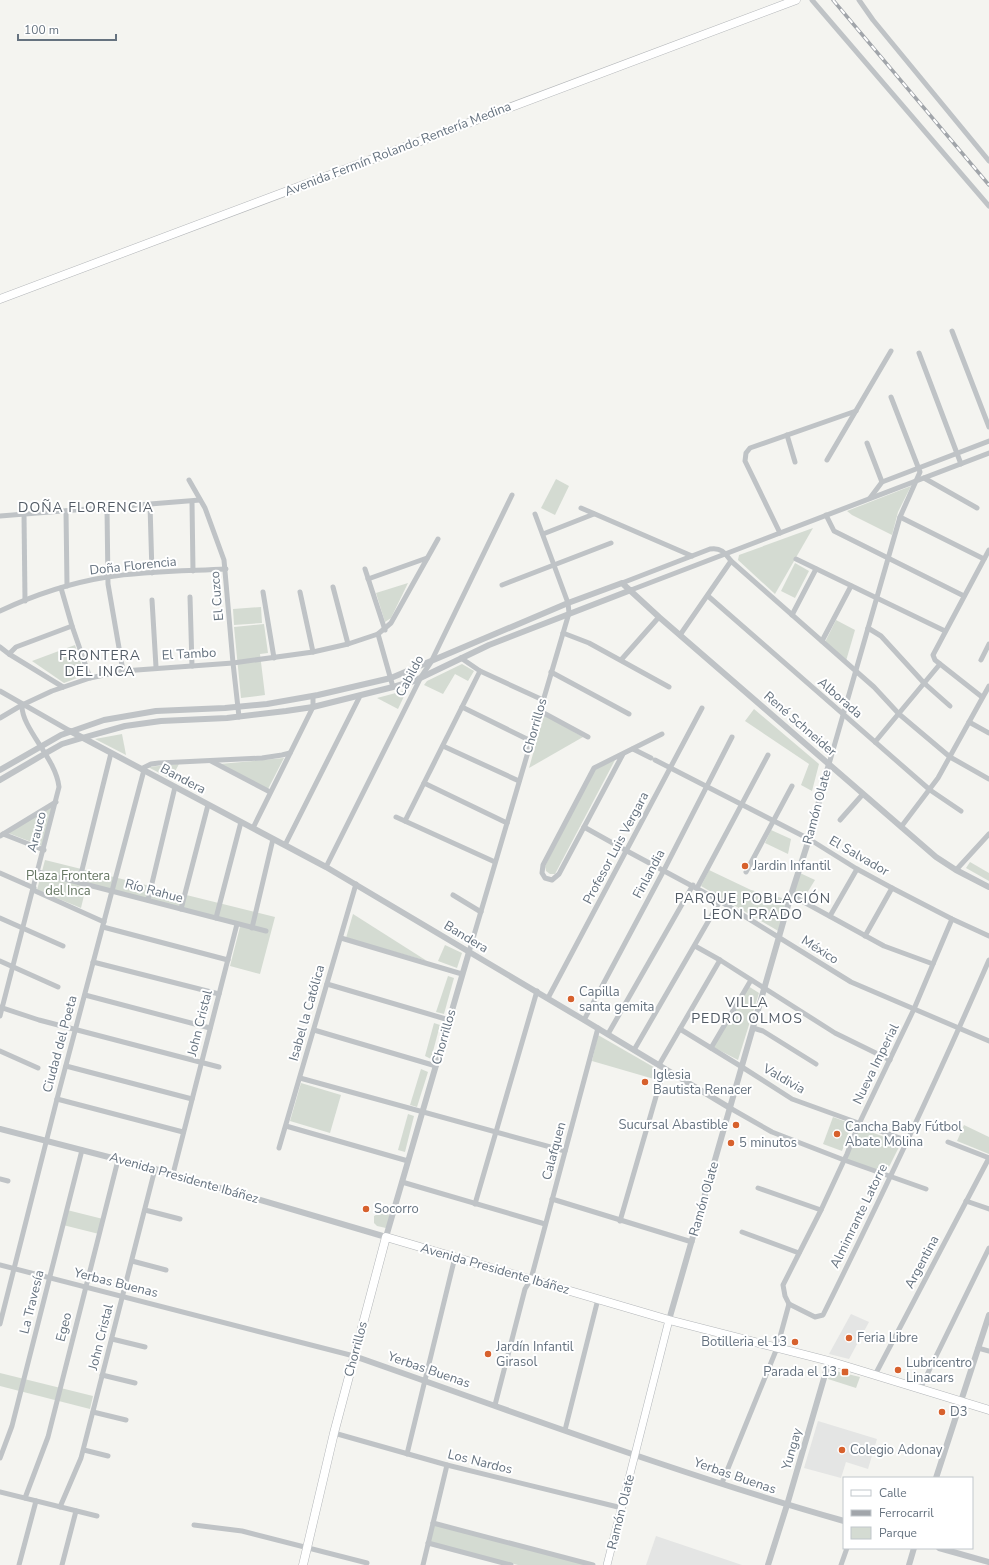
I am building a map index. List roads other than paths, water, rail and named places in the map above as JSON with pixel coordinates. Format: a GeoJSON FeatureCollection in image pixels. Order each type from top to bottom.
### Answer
{"type":"FeatureCollection","features":[{"type":"Feature","properties":{"kind":"main road","name":"Avenida Fermín Rolando Rentería Medina"},"geometry":{"type":"LineString","coordinates":[[0,299],[796,0]]}},
{"type":"Feature","properties":{"kind":"main road","name":"Avenida Presidente Ibáñez"},"geometry":{"type":"LineString","coordinates":[[386,1237],[669,1320],[829,1361],[989,1410]]}},
{"type":"Feature","properties":{"kind":"main road","name":"Chorrillos"},"geometry":{"type":"LineString","coordinates":[[303,1565],[334,1433],[386,1237]]}},
{"type":"Feature","properties":{"kind":"main road","name":"Ramón Olate"},"geometry":{"type":"LineString","coordinates":[[607,1565],[669,1320]]}},
{"type":"Feature","properties":{"kind":"street"},"geometry":{"type":"LineString","coordinates":[[812,0],[989,206]]}},
{"type":"Feature","properties":{"kind":"street"},"geometry":{"type":"LineString","coordinates":[[859,0],[873,20],[989,161]]}},
{"type":"Feature","properties":{"kind":"street"},"geometry":{"type":"LineString","coordinates":[[952,331],[989,427]]}},
{"type":"Feature","properties":{"kind":"street"},"geometry":{"type":"LineString","coordinates":[[827,460],[891,351]]}},
{"type":"Feature","properties":{"kind":"street"},"geometry":{"type":"LineString","coordinates":[[919,353],[961,464]]}},
{"type":"Feature","properties":{"kind":"street"},"geometry":{"type":"LineString","coordinates":[[891,397],[918,468]]}},
{"type":"Feature","properties":{"kind":"street"},"geometry":{"type":"LineString","coordinates":[[780,533],[745,461],[746,453],[750,448],[856,411]]}},
{"type":"Feature","properties":{"kind":"street"},"geometry":{"type":"LineString","coordinates":[[787,435],[795,462]]}},
{"type":"Feature","properties":{"kind":"street"},"geometry":{"type":"LineString","coordinates":[[870,498],[882,482],[888,479],[989,441]]}},
{"type":"Feature","properties":{"kind":"street"},"geometry":{"type":"LineString","coordinates":[[867,443],[882,482]]}},
{"type":"Feature","properties":{"kind":"street"},"geometry":{"type":"LineString","coordinates":[[0,780],[62,744],[125,726],[150,722],[239,717],[313,706],[393,687],[421,677],[489,645],[569,613],[989,453]]}},
{"type":"Feature","properties":{"kind":"street","name":"Ramón Olate"},"geometry":{"type":"LineString","coordinates":[[669,1320],[791,895],[809,839],[876,598],[900,517],[920,472],[918,468]]}},
{"type":"Feature","properties":{"kind":"street"},"geometry":{"type":"LineString","coordinates":[[924,478],[977,508]]}},
{"type":"Feature","properties":{"kind":"street"},"geometry":{"type":"LineString","coordinates":[[888,479],[892,490]]}},
{"type":"Feature","properties":{"kind":"street","name":"El Cuzco"},"geometry":{"type":"LineString","coordinates":[[189,480],[205,508],[222,551],[226,569],[233,663],[239,717]]}},
{"type":"Feature","properties":{"kind":"street","name":"Cabildo"},"geometry":{"type":"LineString","coordinates":[[326,867],[421,677],[431,662],[512,495]]}},
{"type":"Feature","properties":{"kind":"street"},"geometry":{"type":"LineString","coordinates":[[0,516],[192,502],[200,500]]}},
{"type":"Feature","properties":{"kind":"street"},"geometry":{"type":"LineString","coordinates":[[192,502],[193,571]]}},
{"type":"Feature","properties":{"kind":"street"},"geometry":{"type":"LineString","coordinates":[[150,504],[152,572]]}},
{"type":"Feature","properties":{"kind":"street"},"geometry":{"type":"LineString","coordinates":[[106,508],[109,601],[123,671]]}},
{"type":"Feature","properties":{"kind":"street"},"geometry":{"type":"LineString","coordinates":[[581,508],[692,556]]}},
{"type":"Feature","properties":{"kind":"street"},"geometry":{"type":"LineString","coordinates":[[66,511],[64,587],[72,626],[90,678]]}},
{"type":"Feature","properties":{"kind":"street"},"geometry":{"type":"LineString","coordinates":[[24,514],[25,601]]}},
{"type":"Feature","properties":{"kind":"street","name":"Chorrillos"},"geometry":{"type":"LineString","coordinates":[[386,1237],[569,613],[568,603],[535,514]]}},
{"type":"Feature","properties":{"kind":"street"},"geometry":{"type":"LineString","coordinates":[[543,534],[594,514]]}},
{"type":"Feature","properties":{"kind":"street"},"geometry":{"type":"LineString","coordinates":[[826,515],[834,531],[964,596]]}},
{"type":"Feature","properties":{"kind":"street"},"geometry":{"type":"LineString","coordinates":[[900,517],[984,559]]}},
{"type":"Feature","properties":{"kind":"street"},"geometry":{"type":"LineString","coordinates":[[385,630],[391,623],[438,539]]}},
{"type":"Feature","properties":{"kind":"street"},"geometry":{"type":"LineString","coordinates":[[502,585],[612,543]]}},
{"type":"Feature","properties":{"kind":"street"},"geometry":{"type":"LineString","coordinates":[[0,770],[70,731],[104,720],[142,713],[267,704],[313,696],[391,678],[431,662],[477,640],[568,603],[713,548],[719,549],[726,554],[731,561],[874,687],[899,714],[950,757],[989,779]]}},
{"type":"Feature","properties":{"kind":"street"},"geometry":{"type":"LineString","coordinates":[[982,697],[933,658],[933,655],[989,550]]}},
{"type":"Feature","properties":{"kind":"street"},"geometry":{"type":"LineString","coordinates":[[368,579],[427,558]]}},
{"type":"Feature","properties":{"kind":"street"},"geometry":{"type":"LineString","coordinates":[[796,559],[945,631]]}},
{"type":"Feature","properties":{"kind":"street"},"geometry":{"type":"LineString","coordinates":[[680,635],[731,561]]}},
{"type":"Feature","properties":{"kind":"street","name":"Doña Florencia"},"geometry":{"type":"LineString","coordinates":[[0,611],[64,587],[108,577],[152,572],[226,569]]}},
{"type":"Feature","properties":{"kind":"street"},"geometry":{"type":"LineString","coordinates":[[365,569],[385,630]]}},
{"type":"Feature","properties":{"kind":"street"},"geometry":{"type":"LineString","coordinates":[[792,615],[816,569]]}},
{"type":"Feature","properties":{"kind":"street","name":"René Schneider"},"geometry":{"type":"LineString","coordinates":[[622,583],[659,617],[936,857],[956,870],[989,887]]}},
{"type":"Feature","properties":{"kind":"street"},"geometry":{"type":"LineString","coordinates":[[822,642],[851,586]]}},
{"type":"Feature","properties":{"kind":"street"},"geometry":{"type":"LineString","coordinates":[[333,587],[348,644]]}},
{"type":"Feature","properties":{"kind":"street"},"geometry":{"type":"LineString","coordinates":[[263,592],[274,658]]}},
{"type":"Feature","properties":{"kind":"street"},"geometry":{"type":"LineString","coordinates":[[300,592],[313,652]]}},
{"type":"Feature","properties":{"kind":"street","name":"Alborada"},"geometry":{"type":"LineString","coordinates":[[708,596],[930,790],[961,811]]}},
{"type":"Feature","properties":{"kind":"street"},"geometry":{"type":"LineString","coordinates":[[190,597],[192,666]]}},
{"type":"Feature","properties":{"kind":"street"},"geometry":{"type":"LineString","coordinates":[[152,600],[156,667]]}},
{"type":"Feature","properties":{"kind":"street"},"geometry":{"type":"LineString","coordinates":[[621,660],[659,617]]}},
{"type":"Feature","properties":{"kind":"street"},"geometry":{"type":"LineString","coordinates":[[9,654],[16,647],[72,626]]}},
{"type":"Feature","properties":{"kind":"street"},"geometry":{"type":"LineString","coordinates":[[868,628],[881,636],[924,683],[950,706]]}},
{"type":"Feature","properties":{"kind":"street","name":"El Tambo"},"geometry":{"type":"LineString","coordinates":[[0,718],[22,705],[63,687],[90,678],[123,671],[156,667],[233,663],[313,652],[348,644],[378,634],[385,630]]}},
{"type":"Feature","properties":{"kind":"street"},"geometry":{"type":"LineString","coordinates":[[563,633],[583,640],[669,686]]}},
{"type":"Feature","properties":{"kind":"street"},"geometry":{"type":"LineString","coordinates":[[378,634],[393,687]]}},
{"type":"Feature","properties":{"kind":"street"},"geometry":{"type":"LineString","coordinates":[[981,660],[989,644]]}},
{"type":"Feature","properties":{"kind":"street"},"geometry":{"type":"LineString","coordinates":[[0,647],[63,687]]}},
{"type":"Feature","properties":{"kind":"street"},"geometry":{"type":"LineString","coordinates":[[461,658],[480,671],[543,700]]}},
{"type":"Feature","properties":{"kind":"street"},"geometry":{"type":"LineString","coordinates":[[875,742],[940,664]]}},
{"type":"Feature","properties":{"kind":"street"},"geometry":{"type":"LineString","coordinates":[[405,821],[480,671]]}},
{"type":"Feature","properties":{"kind":"street"},"geometry":{"type":"LineString","coordinates":[[551,672],[630,714]]}},
{"type":"Feature","properties":{"kind":"street"},"geometry":{"type":"LineString","coordinates":[[901,827],[938,778],[989,686]]}},
{"type":"Feature","properties":{"kind":"street","name":"Bandera"},"geometry":{"type":"LineString","coordinates":[[0,691],[22,705],[82,738],[356,884],[772,1132],[844,1160],[926,1189]]}},
{"type":"Feature","properties":{"kind":"street"},"geometry":{"type":"LineString","coordinates":[[252,828],[313,706],[313,696]]}},
{"type":"Feature","properties":{"kind":"street"},"geometry":{"type":"LineString","coordinates":[[285,845],[360,696]]}},
{"type":"Feature","properties":{"kind":"street","name":"Arauco"},"geometry":{"type":"LineString","coordinates":[[0,1016],[1,1007],[44,850],[59,787],[58,780],[46,753],[26,720],[22,705]]}},
{"type":"Feature","properties":{"kind":"street"},"geometry":{"type":"LineString","coordinates":[[462,707],[531,741]]}},
{"type":"Feature","properties":{"kind":"street","name":"Profesor Luis Vergara"},"geometry":{"type":"LineString","coordinates":[[548,998],[702,708]]}},
{"type":"Feature","properties":{"kind":"street"},"geometry":{"type":"LineString","coordinates":[[540,711],[588,737]]}},
{"type":"Feature","properties":{"kind":"street"},"geometry":{"type":"LineString","coordinates":[[969,722],[989,733]]}},
{"type":"Feature","properties":{"kind":"street"},"geometry":{"type":"LineString","coordinates":[[623,754],[559,874],[552,880],[545,878],[542,874],[543,865],[594,768],[662,734]]}},
{"type":"Feature","properties":{"kind":"street","name":"Finlandia"},"geometry":{"type":"LineString","coordinates":[[584,1020],[664,870],[732,737]]}},
{"type":"Feature","properties":{"kind":"street"},"geometry":{"type":"LineString","coordinates":[[443,746],[519,782]]}},
{"type":"Feature","properties":{"kind":"street","name":"El Salvador"},"geometry":{"type":"LineString","coordinates":[[633,748],[809,839],[857,869],[892,888],[989,936]]}},
{"type":"Feature","properties":{"kind":"street"},"geometry":{"type":"LineString","coordinates":[[79,882],[111,753]]}},
{"type":"Feature","properties":{"kind":"street"},"geometry":{"type":"LineString","coordinates":[[143,770],[151,764],[159,763],[262,758],[282,756],[290,753]]}},
{"type":"Feature","properties":{"kind":"street"},"geometry":{"type":"LineString","coordinates":[[608,1034],[695,887],[768,755]]}},
{"type":"Feature","properties":{"kind":"street"},"geometry":{"type":"LineString","coordinates":[[210,761],[270,792]]}},
{"type":"Feature","properties":{"kind":"street","name":"Ciudad del Poeta"},"geometry":{"type":"LineString","coordinates":[[0,1324],[143,770]]}},
{"type":"Feature","properties":{"kind":"street"},"geometry":{"type":"LineString","coordinates":[[424,783],[507,823]]}},
{"type":"Feature","properties":{"kind":"street"},"geometry":{"type":"LineString","coordinates":[[746,872],[792,786]]}},
{"type":"Feature","properties":{"kind":"street"},"geometry":{"type":"LineString","coordinates":[[148,900],[176,787]]}},
{"type":"Feature","properties":{"kind":"street"},"geometry":{"type":"LineString","coordinates":[[840,820],[863,794]]}},
{"type":"Feature","properties":{"kind":"street"},"geometry":{"type":"LineString","coordinates":[[2,835],[56,802]]}},
{"type":"Feature","properties":{"kind":"street"},"geometry":{"type":"LineString","coordinates":[[182,909],[208,804]]}},
{"type":"Feature","properties":{"kind":"street"},"geometry":{"type":"LineString","coordinates":[[396,816],[495,862]]}},
{"type":"Feature","properties":{"kind":"street"},"geometry":{"type":"LineString","coordinates":[[216,918],[241,822]]}},
{"type":"Feature","properties":{"kind":"street","name":"México"},"geometry":{"type":"LineString","coordinates":[[584,827],[720,901],[851,982],[989,1041]]}},
{"type":"Feature","properties":{"kind":"street"},"geometry":{"type":"LineString","coordinates":[[956,870],[989,834]]}},
{"type":"Feature","properties":{"kind":"street"},"geometry":{"type":"LineString","coordinates":[[2,835],[44,850]]}},
{"type":"Feature","properties":{"kind":"street"},"geometry":{"type":"LineString","coordinates":[[252,928],[273,839]]}},
{"type":"Feature","properties":{"kind":"street"},"geometry":{"type":"LineString","coordinates":[[830,916],[857,869]]}},
{"type":"Feature","properties":{"kind":"street","name":"Río Rahue"},"geometry":{"type":"LineString","coordinates":[[38,872],[266,931]]}},
{"type":"Feature","properties":{"kind":"street"},"geometry":{"type":"LineString","coordinates":[[0,873],[103,924],[228,960]]}},
{"type":"Feature","properties":{"kind":"street","name":"Isabel la Católica"},"geometry":{"type":"LineString","coordinates":[[279,1148],[356,884]]}},
{"type":"Feature","properties":{"kind":"street"},"geometry":{"type":"LineString","coordinates":[[865,936],[892,888]]}},
{"type":"Feature","properties":{"kind":"street"},"geometry":{"type":"LineString","coordinates":[[452,895],[481,912]]}},
{"type":"Feature","properties":{"kind":"street"},"geometry":{"type":"LineString","coordinates":[[791,895],[884,946],[933,964]]}},
{"type":"Feature","properties":{"kind":"street"},"geometry":{"type":"LineString","coordinates":[[634,1050],[720,901]]}},
{"type":"Feature","properties":{"kind":"street"},"geometry":{"type":"LineString","coordinates":[[0,918],[63,946]]}},
{"type":"Feature","properties":{"kind":"street","name":"Nueva Imperial"},"geometry":{"type":"LineString","coordinates":[[789,1304],[785,1296],[783,1285],[821,1210],[859,1123],[914,1009],[952,919]]}},
{"type":"Feature","properties":{"kind":"street","name":"John Cristal"},"geometry":{"type":"LineString","coordinates":[[173,1174],[237,924]]}},
{"type":"Feature","properties":{"kind":"street"},"geometry":{"type":"LineString","coordinates":[[340,938],[462,974]]}},
{"type":"Feature","properties":{"kind":"street"},"geometry":{"type":"LineString","coordinates":[[695,946],[720,960],[764,990],[835,1033],[890,1060]]}},
{"type":"Feature","properties":{"kind":"street"},"geometry":{"type":"LineString","coordinates":[[659,1065],[720,960]]}},
{"type":"Feature","properties":{"kind":"street","name":"Almimrante Latorre"},"geometry":{"type":"LineString","coordinates":[[789,1304],[815,1317],[823,1315],[908,1141],[960,1028],[989,960]]}},
{"type":"Feature","properties":{"kind":"street"},"geometry":{"type":"LineString","coordinates":[[0,961],[58,987]]}},
{"type":"Feature","properties":{"kind":"street"},"geometry":{"type":"LineString","coordinates":[[93,962],[219,994]]}},
{"type":"Feature","properties":{"kind":"street"},"geometry":{"type":"LineString","coordinates":[[711,1048],[751,980]]}},
{"type":"Feature","properties":{"kind":"street"},"geometry":{"type":"LineString","coordinates":[[327,984],[449,1020]]}},
{"type":"Feature","properties":{"kind":"street"},"geometry":{"type":"LineString","coordinates":[[475,1204],[537,991]]}},
{"type":"Feature","properties":{"kind":"street"},"geometry":{"type":"LineString","coordinates":[[85,995],[210,1028]]}},
{"type":"Feature","properties":{"kind":"street"},"geometry":{"type":"LineString","coordinates":[[1,1007],[76,1029],[219,1067]]}},
{"type":"Feature","properties":{"kind":"street","name":"Calafquen"},"geometry":{"type":"LineString","coordinates":[[495,1405],[525,1289],[531,1280],[598,1028]]}},
{"type":"Feature","properties":{"kind":"street"},"geometry":{"type":"LineString","coordinates":[[753,1028],[763,1031],[816,1064]]}},
{"type":"Feature","properties":{"kind":"street","name":"Valdivia"},"geometry":{"type":"LineString","coordinates":[[680,1029],[742,1066],[792,1099],[908,1141]]}},
{"type":"Feature","properties":{"kind":"street"},"geometry":{"type":"LineString","coordinates":[[314,1030],[436,1066]]}},
{"type":"Feature","properties":{"kind":"street"},"geometry":{"type":"LineString","coordinates":[[0,1051],[38,1068]]}},
{"type":"Feature","properties":{"kind":"street"},"geometry":{"type":"LineString","coordinates":[[66,1066],[192,1099]]}},
{"type":"Feature","properties":{"kind":"street"},"geometry":{"type":"LineString","coordinates":[[620,1221],[664,1069]]}},
{"type":"Feature","properties":{"kind":"street"},"geometry":{"type":"LineString","coordinates":[[300,1078],[565,1151]]}},
{"type":"Feature","properties":{"kind":"street"},"geometry":{"type":"LineString","coordinates":[[57,1099],[184,1132]]}},
{"type":"Feature","properties":{"kind":"street"},"geometry":{"type":"LineString","coordinates":[[286,1126],[408,1161]]}},
{"type":"Feature","properties":{"kind":"street","name":"Avenida Presidente Ibáñez"},"geometry":{"type":"LineString","coordinates":[[0,1129],[156,1169],[386,1237]]}},
{"type":"Feature","properties":{"kind":"street"},"geometry":{"type":"LineString","coordinates":[[948,1142],[989,1158]]}},
{"type":"Feature","properties":{"kind":"street","name":"La Travesía"},"geometry":{"type":"LineString","coordinates":[[0,1458],[12,1426],[82,1150]]}},
{"type":"Feature","properties":{"kind":"street","name":"Argentina"},"geometry":{"type":"LineString","coordinates":[[875,1376],[989,1158]]}},
{"type":"Feature","properties":{"kind":"street","name":"Egeo"},"geometry":{"type":"LineString","coordinates":[[25,1498],[48,1437],[118,1160]]}},
{"type":"Feature","properties":{"kind":"street","name":"John Cristal"},"geometry":{"type":"LineString","coordinates":[[60,1507],[84,1450],[122,1296],[156,1169]]}},
{"type":"Feature","properties":{"kind":"street"},"geometry":{"type":"LineString","coordinates":[[0,1178],[8,1181]]}},
{"type":"Feature","properties":{"kind":"street"},"geometry":{"type":"LineString","coordinates":[[402,1182],[546,1224]]}},
{"type":"Feature","properties":{"kind":"street"},"geometry":{"type":"LineString","coordinates":[[758,1188],[821,1210]]}},
{"type":"Feature","properties":{"kind":"street"},"geometry":{"type":"LineString","coordinates":[[552,1199],[692,1242]]}},
{"type":"Feature","properties":{"kind":"street"},"geometry":{"type":"LineString","coordinates":[[966,1201],[989,1210]]}},
{"type":"Feature","properties":{"kind":"street"},"geometry":{"type":"LineString","coordinates":[[145,1210],[180,1219]]}},
{"type":"Feature","properties":{"kind":"street"},"geometry":{"type":"LineString","coordinates":[[742,1232],[799,1253]]}},
{"type":"Feature","properties":{"kind":"street"},"geometry":{"type":"LineString","coordinates":[[920,1389],[989,1248]]}},
{"type":"Feature","properties":{"kind":"street"},"geometry":{"type":"LineString","coordinates":[[407,1454],[455,1257]]}},
{"type":"Feature","properties":{"kind":"street"},"geometry":{"type":"LineString","coordinates":[[132,1261],[166,1270]]}},
{"type":"Feature","properties":{"kind":"street","name":"Yerbas Buenas"},"geometry":{"type":"LineString","coordinates":[[0,1265],[354,1356],[635,1454],[787,1505],[843,1521]]}},
{"type":"Feature","properties":{"kind":"street"},"geometry":{"type":"LineString","coordinates":[[565,1430],[598,1299]]}},
{"type":"Feature","properties":{"kind":"street"},"geometry":{"type":"LineString","coordinates":[[722,1483],[777,1348],[789,1304]]}},
{"type":"Feature","properties":{"kind":"street"},"geometry":{"type":"LineString","coordinates":[[936,1477],[989,1315]]}},
{"type":"Feature","properties":{"kind":"street"},"geometry":{"type":"LineString","coordinates":[[112,1339],[145,1347]]}},
{"type":"Feature","properties":{"kind":"street"},"geometry":{"type":"LineString","coordinates":[[978,1348],[989,1351]]}},
{"type":"Feature","properties":{"kind":"street","name":"Yungay"},"geometry":{"type":"LineString","coordinates":[[768,1565],[829,1361]]}},
{"type":"Feature","properties":{"kind":"street"},"geometry":{"type":"LineString","coordinates":[[102,1375],[135,1383]]}},
{"type":"Feature","properties":{"kind":"street"},"geometry":{"type":"LineString","coordinates":[[93,1412],[126,1420]]}},
{"type":"Feature","properties":{"kind":"street","name":"Los Nardos"},"geometry":{"type":"LineString","coordinates":[[334,1433],[447,1465],[622,1508]]}},
{"type":"Feature","properties":{"kind":"street"},"geometry":{"type":"LineString","coordinates":[[84,1450],[108,1456]]}},
{"type":"Feature","properties":{"kind":"street"},"geometry":{"type":"LineString","coordinates":[[423,1565],[447,1465]]}},
{"type":"Feature","properties":{"kind":"street"},"geometry":{"type":"LineString","coordinates":[[0,1492],[97,1516]]}},
{"type":"Feature","properties":{"kind":"street"},"geometry":{"type":"LineString","coordinates":[[19,1565],[36,1501]]}},
{"type":"Feature","properties":{"kind":"street"},"geometry":{"type":"LineString","coordinates":[[62,1565],[76,1511]]}},
{"type":"Feature","properties":{"kind":"street"},"geometry":{"type":"LineString","coordinates":[[433,1523],[593,1565]]}},
{"type":"Feature","properties":{"kind":"street"},"geometry":{"type":"LineString","coordinates":[[194,1525],[242,1531],[367,1563]]}},
{"type":"Feature","properties":{"kind":"street"},"geometry":{"type":"LineString","coordinates":[[428,1543],[511,1565]]}},
{"type":"Feature","properties":{"kind":"street"},"geometry":{"type":"LineString","coordinates":[[842,1565],[847,1549]]}},
{"type":"Feature","properties":{"kind":"street"},"geometry":{"type":"LineString","coordinates":[[908,1565],[914,1549]]}},
{"type":"Feature","properties":{"kind":"street"},"geometry":{"type":"LineString","coordinates":[[943,1549],[989,1562]]}},
{"type":"Feature","properties":{"kind":"railway"},"geometry":{"type":"LineString","coordinates":[[833,0],[989,185]]}},
{"type":"Feature","properties":{"kind":"place","name":"Jardin Infantil"},"geometry":{"type":"Point","coordinates":[745,866]}},
{"type":"Feature","properties":{"kind":"place","name":"Capilla santa gemita"},"geometry":{"type":"Point","coordinates":[571,999]}},
{"type":"Feature","properties":{"kind":"place","name":"Iglesia Bautista Renacer"},"geometry":{"type":"Point","coordinates":[645,1082]}},
{"type":"Feature","properties":{"kind":"place","name":"Sucursal Abastible"},"geometry":{"type":"Point","coordinates":[736,1125]}},
{"type":"Feature","properties":{"kind":"place","name":"Cancha Baby Fútbol Abate Molina"},"geometry":{"type":"Point","coordinates":[837,1134]}},
{"type":"Feature","properties":{"kind":"place","name":"5 minutos"},"geometry":{"type":"Point","coordinates":[731,1143]}},
{"type":"Feature","properties":{"kind":"place","name":"Socorro"},"geometry":{"type":"Point","coordinates":[366,1209]}},
{"type":"Feature","properties":{"kind":"place","name":"Feria Libre"},"geometry":{"type":"Point","coordinates":[849,1338]}},
{"type":"Feature","properties":{"kind":"place","name":"Botilleria el 13"},"geometry":{"type":"Point","coordinates":[795,1342]}},
{"type":"Feature","properties":{"kind":"place","name":"Jardín Infantil Girasol"},"geometry":{"type":"Point","coordinates":[488,1354]}},
{"type":"Feature","properties":{"kind":"place","name":"Lubricentro Linacars"},"geometry":{"type":"Point","coordinates":[898,1370]}},
{"type":"Feature","properties":{"kind":"place","name":"Parada el 13"},"geometry":{"type":"Point","coordinates":[845,1372]}},
{"type":"Feature","properties":{"kind":"place","name":"D3"},"geometry":{"type":"Point","coordinates":[942,1412]}},
{"type":"Feature","properties":{"kind":"place","name":"Colegio Adonay"},"geometry":{"type":"Point","coordinates":[842,1450]}},
{"type":"Feature","properties":{"kind":"district","name":"DOÑA FLORENCIA"},"geometry":{"type":"Point","coordinates":[86,507]}},
{"type":"Feature","properties":{"kind":"district","name":"FRONTERA DEL INCA"},"geometry":{"type":"Point","coordinates":[100,664]}},
{"type":"Feature","properties":{"kind":"district","name":"PARQUE POBLACIÓN LEON PRADO"},"geometry":{"type":"Point","coordinates":[753,906]}},
{"type":"Feature","properties":{"kind":"district","name":"VILLA PEDRO OLMOS"},"geometry":{"type":"Point","coordinates":[747,1010]}},
{"type":"Feature","properties":{"kind":"park label","name":"Plaza Frontera del Inca"},"geometry":{"type":"Point","coordinates":[68,884]}}]}
